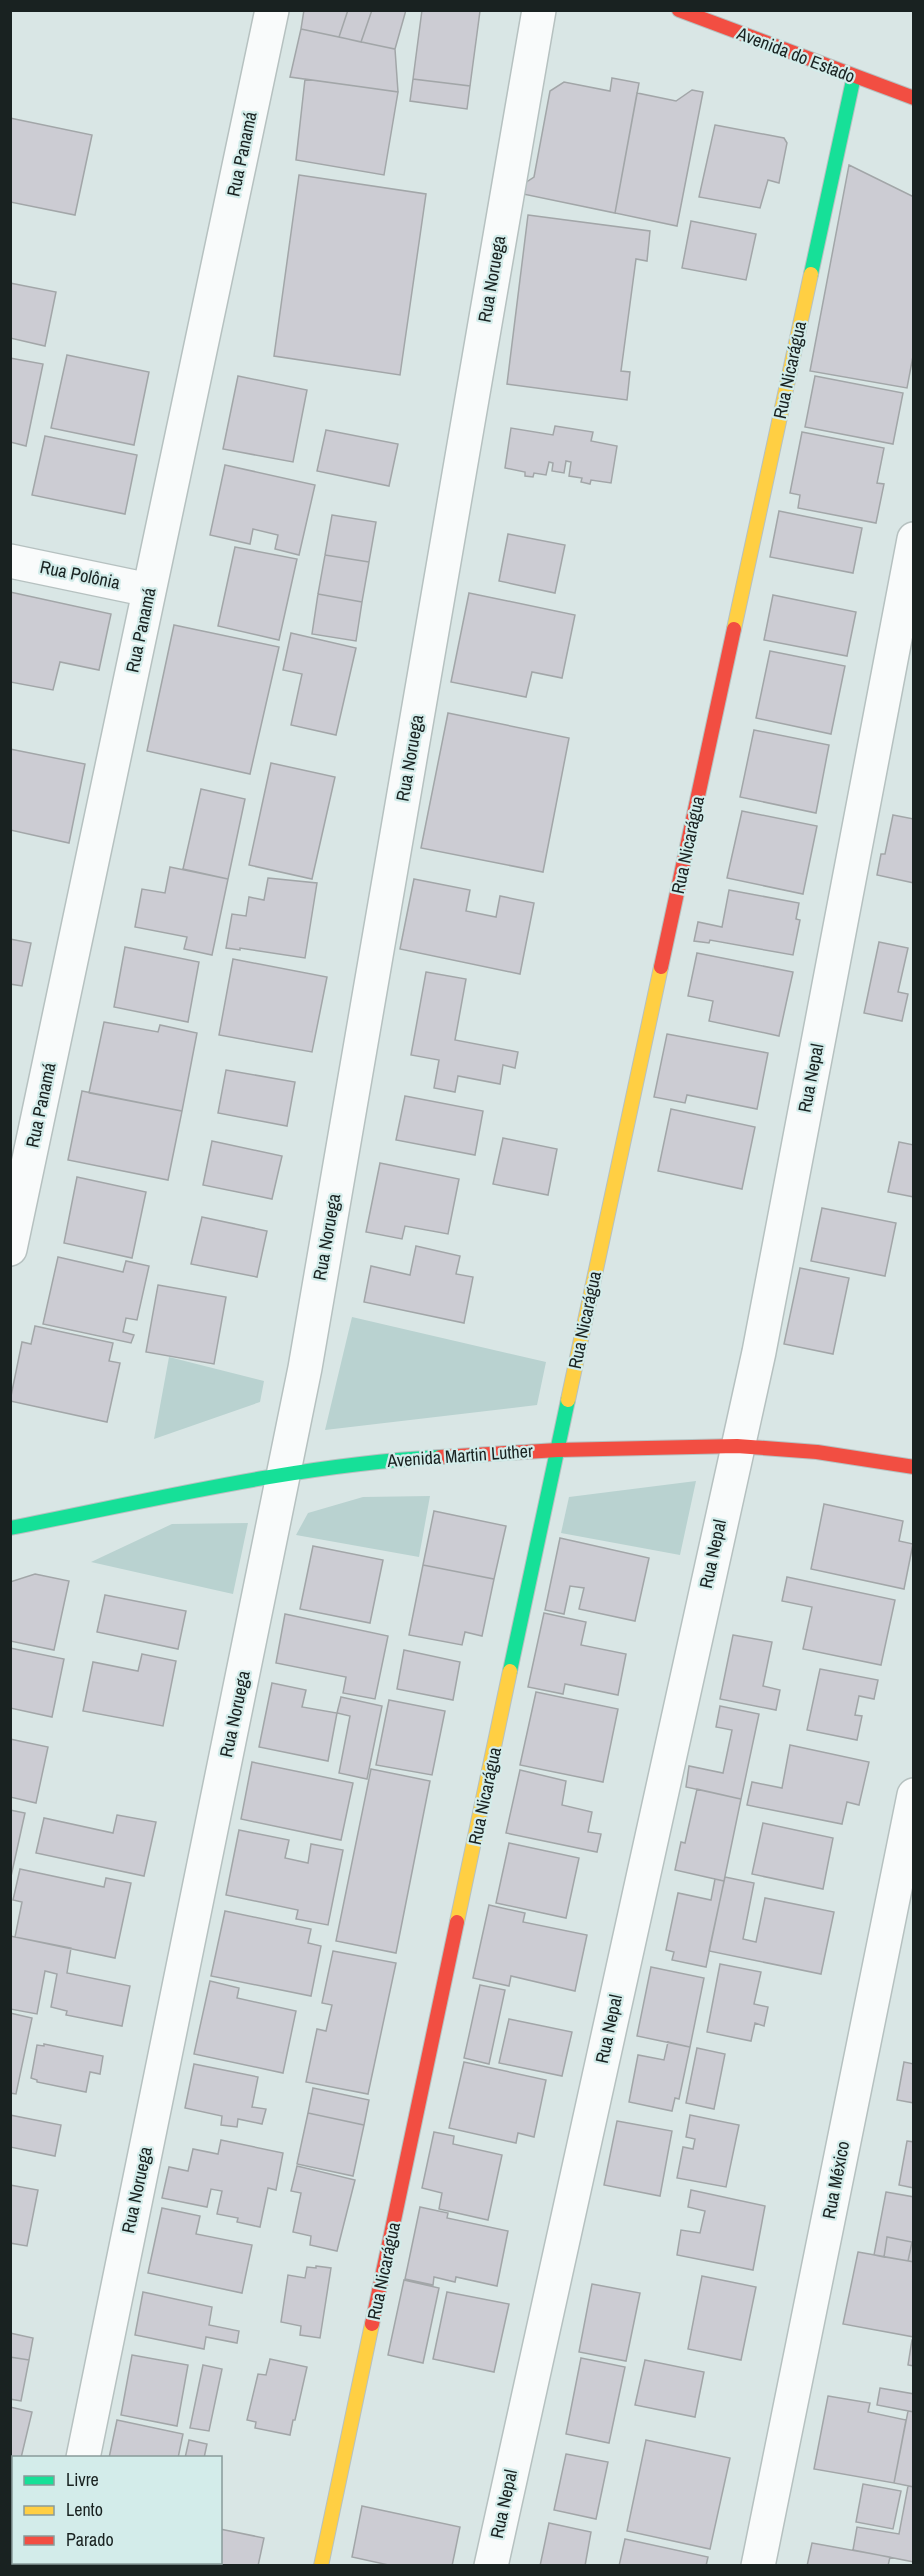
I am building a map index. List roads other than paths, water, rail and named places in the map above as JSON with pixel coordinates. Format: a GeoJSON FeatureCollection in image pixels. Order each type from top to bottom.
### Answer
{"type":"FeatureCollection","features":[{"type":"Feature","properties":{"kind":"street","name":"Rua Panamá"},"geometry":{"type":"LineString","coordinates":[[10,1249],[272,10]]}},
{"type":"Feature","properties":{"kind":"street","name":"Rua Noruega"},"geometry":{"type":"LineString","coordinates":[[83,2456],[305,1368],[539,10]]}},
{"type":"Feature","properties":{"kind":"street","name":"Avenida do Estado"},"geometry":{"type":"LineString","coordinates":[[679,10],[914,98]]}},
{"type":"Feature","properties":{"kind":"street","name":"Rua Nicarágua"},"geometry":{"type":"LineString","coordinates":[[321,2565],[558,1449],[854,76]]}},
{"type":"Feature","properties":{"kind":"street","name":"Rua Nepal"},"geometry":{"type":"LineString","coordinates":[[490,2565],[761,1341],[914,539]]}},
{"type":"Feature","properties":{"kind":"street","name":"Rua Polônia"},"geometry":{"type":"LineString","coordinates":[[10,561],[149,590]]}},
{"type":"Feature","properties":{"kind":"street","name":"Avenida Martin Luther"},"geometry":{"type":"LineString","coordinates":[[10,1528],[284,1474],[386,1460],[558,1449],[737,1446],[817,1452],[914,1467]]}},
{"type":"Feature","properties":{"kind":"street","name":"Rua México"},"geometry":{"type":"LineString","coordinates":[[759,2565],[914,1795]]}}]}
